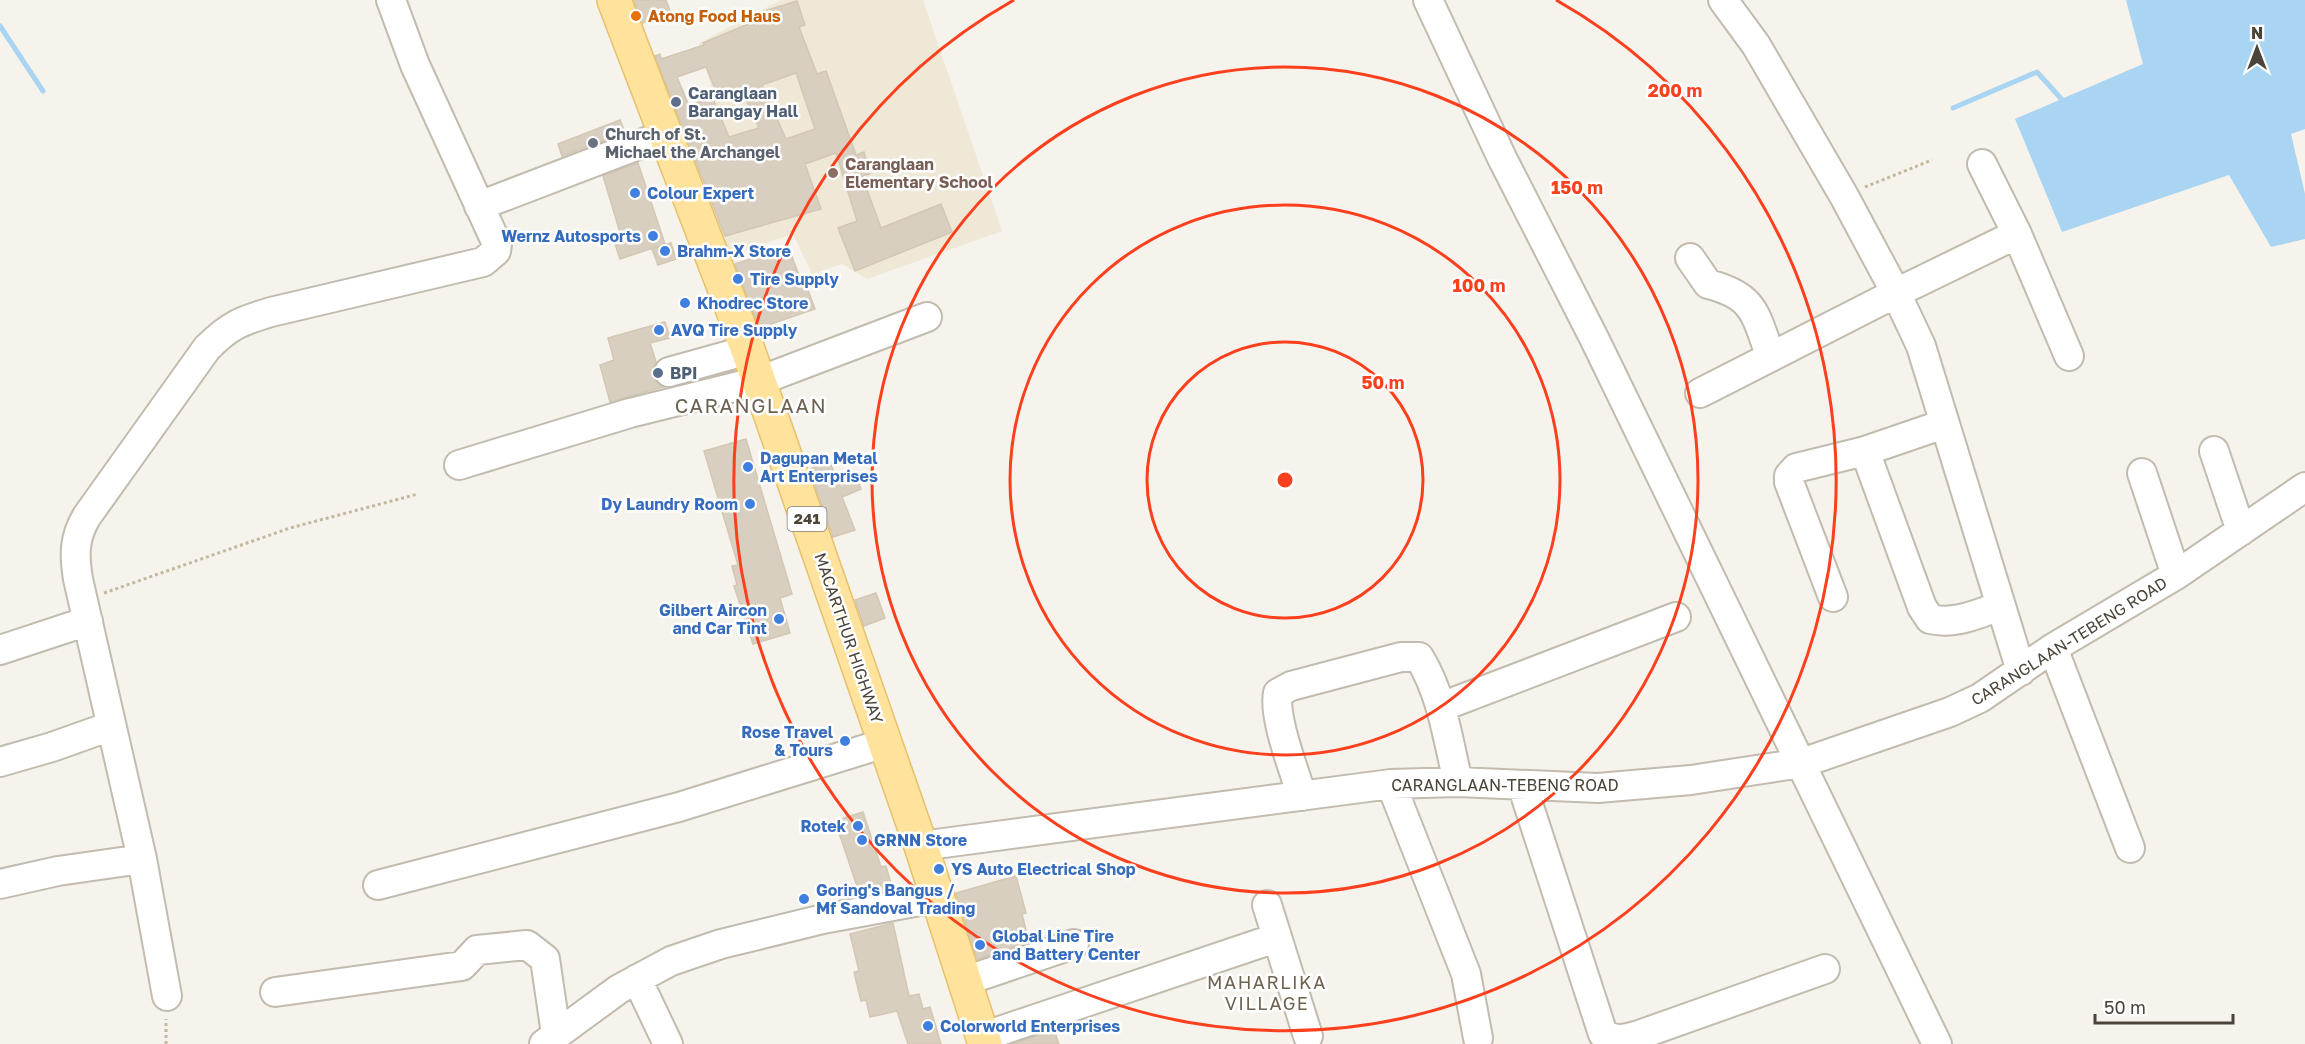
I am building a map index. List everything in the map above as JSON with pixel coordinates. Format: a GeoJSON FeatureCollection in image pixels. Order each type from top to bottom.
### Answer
{"type":"FeatureCollection","features":[{"type":"Feature","properties":{"kind":"main road","name":"MACARTHUR HIGHWAY"},"geometry":{"type":"LineString","coordinates":[[614,0],[667,134],[759,381],[921,846],[983,1040]]}},
{"type":"Feature","properties":{"kind":"street"},"geometry":{"type":"LineString","coordinates":[[167,996],[142,859],[86,611],[75,558],[75,544],[80,528],[184,379],[207,348],[225,330],[247,319],[271,312],[483,262],[496,251],[497,244],[415,65],[391,0]]}},
{"type":"Feature","properties":{"kind":"street"},"geometry":{"type":"LineString","coordinates":[[1428,0],[1502,158],[1594,338],[1937,1044]]}},
{"type":"Feature","properties":{"kind":"street"},"geometry":{"type":"LineString","coordinates":[[1723,0],[1756,45],[1844,196],[1896,293],[1921,346],[2021,671]]}},
{"type":"Feature","properties":{"kind":"street"},"geometry":{"type":"LineString","coordinates":[[479,206],[667,134]]}},
{"type":"Feature","properties":{"kind":"street"},"geometry":{"type":"LineString","coordinates":[[1982,164],[2017,234],[2069,356]]}},
{"type":"Feature","properties":{"kind":"street"},"geometry":{"type":"LineString","coordinates":[[1700,393],[2017,234]]}},
{"type":"Feature","properties":{"kind":"street"},"geometry":{"type":"LineString","coordinates":[[1690,258],[1708,284],[1728,289],[1751,305],[1771,357]]}},
{"type":"Feature","properties":{"kind":"street"},"geometry":{"type":"LineString","coordinates":[[459,465],[630,413],[759,381],[927,316]]}},
{"type":"Feature","properties":{"kind":"street"},"geometry":{"type":"LineString","coordinates":[[669,372],[748,350]]}},
{"type":"Feature","properties":{"kind":"street"},"geometry":{"type":"LineString","coordinates":[[1833,597],[1790,482],[1790,476],[1796,468],[1865,451],[1944,424]]}},
{"type":"Feature","properties":{"kind":"street"},"geometry":{"type":"LineString","coordinates":[[1865,451],[1922,607],[1930,619],[1944,622],[1966,618],[2001,606]]}},
{"type":"Feature","properties":{"kind":"street"},"geometry":{"type":"LineString","coordinates":[[2214,451],[2241,531]]}},
{"type":"Feature","properties":{"kind":"street"},"geometry":{"type":"LineString","coordinates":[[2142,473],[2176,575]]}},
{"type":"Feature","properties":{"kind":"street","name":"CARANGLAAN-TEBENG ROAD"},"geometry":{"type":"LineString","coordinates":[[921,846],[1391,784],[1458,782],[1598,788],[1668,782],[1802,763],[1950,712],[1980,698],[2053,648],[2176,575],[2305,487]]}},
{"type":"Feature","properties":{"kind":"street"},"geometry":{"type":"LineString","coordinates":[[0,650],[86,611]]}},
{"type":"Feature","properties":{"kind":"street"},"geometry":{"type":"LineString","coordinates":[[1440,707],[1676,617]]}},
{"type":"Feature","properties":{"kind":"street"},"geometry":{"type":"LineString","coordinates":[[2053,648],[2130,848]]}},
{"type":"Feature","properties":{"kind":"street"},"geometry":{"type":"LineString","coordinates":[[1302,796],[1279,716],[1276,702],[1278,693],[1291,686],[1401,657],[1419,657],[1428,672],[1440,707],[1458,782]]}},
{"type":"Feature","properties":{"kind":"street"},"geometry":{"type":"LineString","coordinates":[[0,762],[111,726]]}},
{"type":"Feature","properties":{"kind":"street"},"geometry":{"type":"LineString","coordinates":[[378,885],[679,807],[885,743]]}},
{"type":"Feature","properties":{"kind":"street"},"geometry":{"type":"LineString","coordinates":[[1391,784],[1466,974],[1478,1038]]}},
{"type":"Feature","properties":{"kind":"street"},"geometry":{"type":"LineString","coordinates":[[1522,786],[1603,1034],[1611,1039],[1622,1040],[1639,1035],[1824,969]]}},
{"type":"Feature","properties":{"kind":"street"},"geometry":{"type":"LineString","coordinates":[[0,884],[58,871],[142,859]]}},
{"type":"Feature","properties":{"kind":"street"},"geometry":{"type":"LineString","coordinates":[[550,1039],[619,989],[671,961],[721,944],[823,919],[936,898]]}},
{"type":"Feature","properties":{"kind":"street"},"geometry":{"type":"LineString","coordinates":[[1267,905],[1308,1036]]}},
{"type":"Feature","properties":{"kind":"street"},"geometry":{"type":"LineString","coordinates":[[983,1040],[1276,938]]}},
{"type":"Feature","properties":{"kind":"street"},"geometry":{"type":"LineString","coordinates":[[964,981],[1074,944]]}},
{"type":"Feature","properties":{"kind":"street"},"geometry":{"type":"LineString","coordinates":[[275,992],[462,966],[477,950],[527,945],[545,960],[550,1039]]}},
{"type":"Feature","properties":{"kind":"street"},"geometry":{"type":"LineString","coordinates":[[638,979],[668,1044]]}},
{"type":"Feature","properties":{"kind":"path"},"geometry":{"type":"LineString","coordinates":[[1844,196],[1932,160]]}},
{"type":"Feature","properties":{"kind":"path"},"geometry":{"type":"LineString","coordinates":[[86,611],[166,569],[290,528],[418,494]]}},
{"type":"Feature","properties":{"kind":"shaded area","name":"Caranglaan Elementary School"},"geometry":{"type":"Polygon","coordinates":[[[781,0],[923,0],[1002,231],[867,279],[842,264],[812,274],[793,234],[715,260],[663,114],[713,94],[699,43],[781,0]]]}},
{"type":"Feature","properties":{"kind":"water"},"geometry":{"type":"Polygon","coordinates":[[[2126,0],[2305,0],[2305,129],[2291,134],[2305,194],[2305,239],[2271,247],[2229,175],[2062,232],[2015,119],[2143,64],[2126,0]]]}},
{"type":"Feature","properties":{"kind":"building"},"geometry":{"type":"Polygon","coordinates":[[[634,0],[666,0],[670,11],[643,23],[634,0]]]}},
{"type":"Feature","properties":{"kind":"building"},"geometry":{"type":"Polygon","coordinates":[[[797,1],[805,25],[799,27],[817,74],[826,71],[856,155],[864,152],[870,174],[862,176],[881,228],[941,204],[952,232],[855,271],[838,228],[857,221],[836,153],[805,164],[821,209],[725,236],[655,56],[660,54],[661,59],[704,45],[703,43],[758,20],[755,14],[797,1]],[[706,67],[677,77],[689,106],[712,97],[729,137],[759,128],[740,87],[718,96],[706,67]],[[796,73],[762,85],[786,139],[815,129],[796,73]]]}},
{"type":"Feature","properties":{"kind":"building"},"geometry":{"type":"Polygon","coordinates":[[[620,120],[625,132],[562,156],[558,144],[620,120]]]}},
{"type":"Feature","properties":{"kind":"building"},"geometry":{"type":"Polygon","coordinates":[[[638,163],[665,244],[620,259],[613,238],[621,236],[603,176],[638,163]]]}},
{"type":"Feature","properties":{"kind":"building"},"geometry":{"type":"Polygon","coordinates":[[[671,243],[676,259],[658,265],[652,249],[671,243]]]}},
{"type":"Feature","properties":{"kind":"building"},"geometry":{"type":"Polygon","coordinates":[[[788,246],[800,278],[803,276],[815,309],[759,328],[735,264],[788,246]]]}},
{"type":"Feature","properties":{"kind":"building"},"geometry":{"type":"Polygon","coordinates":[[[665,322],[670,338],[650,343],[656,362],[653,377],[663,387],[610,402],[600,365],[614,360],[608,338],[665,322]]]}},
{"type":"Feature","properties":{"kind":"building"},"geometry":{"type":"Polygon","coordinates":[[[746,439],[792,594],[780,598],[790,633],[753,644],[734,586],[737,585],[732,566],[738,565],[704,451],[746,439]]]}},
{"type":"Feature","properties":{"kind":"building"},"geometry":{"type":"Polygon","coordinates":[[[830,462],[838,483],[856,476],[861,489],[842,497],[855,530],[833,537],[809,469],[830,462]]]}},
{"type":"Feature","properties":{"kind":"building"},"geometry":{"type":"Polygon","coordinates":[[[876,593],[885,618],[864,626],[855,600],[876,593]]]}},
{"type":"Feature","properties":{"kind":"building"},"geometry":{"type":"Polygon","coordinates":[[[863,812],[881,867],[886,866],[892,887],[860,895],[835,821],[863,812]]]}},
{"type":"Feature","properties":{"kind":"building"},"geometry":{"type":"Polygon","coordinates":[[[1016,876],[1026,913],[1022,914],[1029,942],[977,959],[956,893],[1016,876]]]}},
{"type":"Feature","properties":{"kind":"building"},"geometry":{"type":"Polygon","coordinates":[[[893,923],[909,996],[919,994],[923,1009],[930,1007],[941,1044],[908,1044],[897,1011],[870,1017],[866,1000],[861,1001],[854,972],[859,971],[850,934],[893,923]]]}},
{"type":"Feature","properties":{"kind":"building"},"geometry":{"type":"Polygon","coordinates":[[[1054,1030],[1059,1044],[1013,1044],[1054,1030]]]}},
{"type":"Feature","properties":{"kind":"waterway"},"geometry":{"type":"LineString","coordinates":[[0,26],[43,91]]}},
{"type":"Feature","properties":{"kind":"waterway"},"geometry":{"type":"LineString","coordinates":[[1953,108],[2037,72],[2066,104]]}},
{"type":"Feature","properties":{"kind":"place","name":"Atong Food Haus"},"geometry":{"type":"Point","coordinates":[636,16]}},
{"type":"Feature","properties":{"kind":"place","name":"Caranglaan Barangay Hall"},"geometry":{"type":"Point","coordinates":[676,102]}},
{"type":"Feature","properties":{"kind":"place","name":"Church of St. Michael the Archangel"},"geometry":{"type":"Point","coordinates":[593,143]}},
{"type":"Feature","properties":{"kind":"place","name":"Caranglaan Elementary School"},"geometry":{"type":"Point","coordinates":[833,173]}},
{"type":"Feature","properties":{"kind":"place","name":"Colour Expert"},"geometry":{"type":"Point","coordinates":[635,193]}},
{"type":"Feature","properties":{"kind":"place","name":"Wernz Autosports"},"geometry":{"type":"Point","coordinates":[653,236]}},
{"type":"Feature","properties":{"kind":"place","name":"Brahm-X Store"},"geometry":{"type":"Point","coordinates":[665,251]}},
{"type":"Feature","properties":{"kind":"place","name":"Tire Supply"},"geometry":{"type":"Point","coordinates":[738,279]}},
{"type":"Feature","properties":{"kind":"place","name":"Khodrec Store"},"geometry":{"type":"Point","coordinates":[685,303]}},
{"type":"Feature","properties":{"kind":"place","name":"AVQ Tire Supply"},"geometry":{"type":"Point","coordinates":[659,330]}},
{"type":"Feature","properties":{"kind":"place","name":"BPI"},"geometry":{"type":"Point","coordinates":[658,373]}},
{"type":"Feature","properties":{"kind":"place","name":"Dagupan Metal Art Enterprises"},"geometry":{"type":"Point","coordinates":[748,467]}},
{"type":"Feature","properties":{"kind":"place","name":"Dy Laundry Room"},"geometry":{"type":"Point","coordinates":[750,504]}},
{"type":"Feature","properties":{"kind":"place","name":"Gilbert Aircon and Car Tint"},"geometry":{"type":"Point","coordinates":[779,619]}},
{"type":"Feature","properties":{"kind":"place","name":"Rose Travel & Tours"},"geometry":{"type":"Point","coordinates":[845,741]}},
{"type":"Feature","properties":{"kind":"place","name":"Rotek"},"geometry":{"type":"Point","coordinates":[858,826]}},
{"type":"Feature","properties":{"kind":"place","name":"GRNN Store"},"geometry":{"type":"Point","coordinates":[862,840]}},
{"type":"Feature","properties":{"kind":"place","name":"YS Auto Electrical Shop"},"geometry":{"type":"Point","coordinates":[939,869]}},
{"type":"Feature","properties":{"kind":"place","name":"Goring's Bangus / Mf Sandoval Trading"},"geometry":{"type":"Point","coordinates":[804,899]}},
{"type":"Feature","properties":{"kind":"place","name":"Global Line Tire and Battery Center"},"geometry":{"type":"Point","coordinates":[980,945]}},
{"type":"Feature","properties":{"kind":"place","name":"Colorworld Enterprises"},"geometry":{"type":"Point","coordinates":[928,1026]}},
{"type":"Feature","properties":{"kind":"district","name":"CARANGLAAN"},"geometry":{"type":"Point","coordinates":[751,406]}},
{"type":"Feature","properties":{"kind":"district","name":"MAHARLIKA VILLAGE"},"geometry":{"type":"Point","coordinates":[1267,993]}}]}
